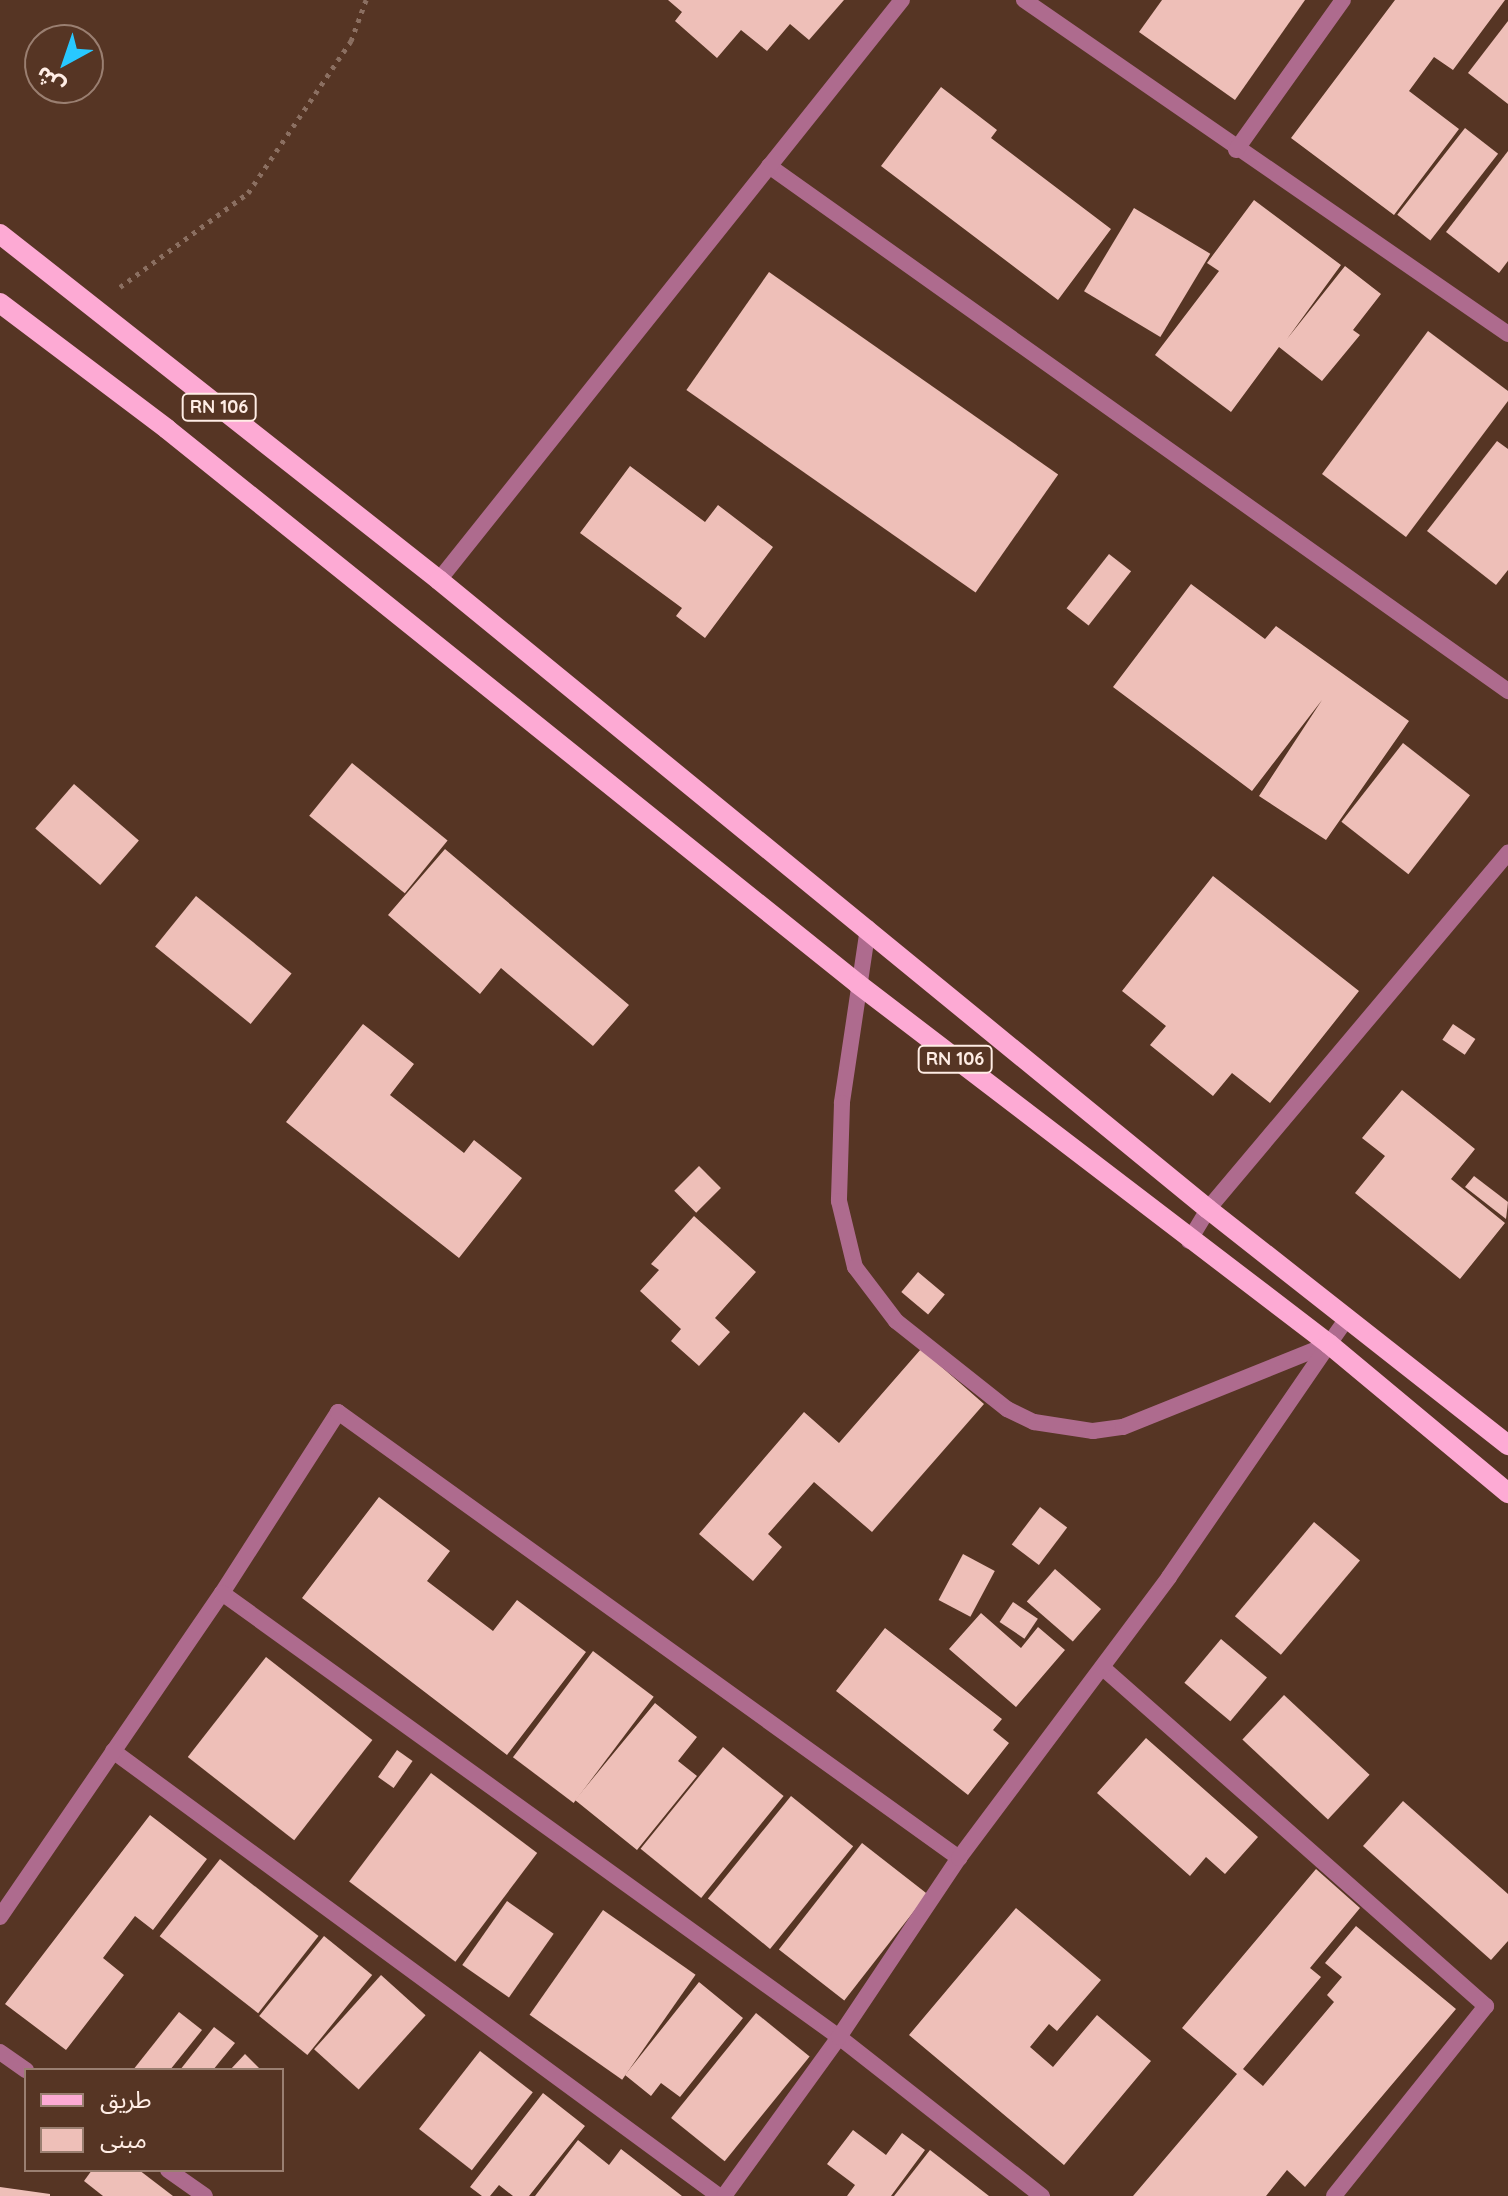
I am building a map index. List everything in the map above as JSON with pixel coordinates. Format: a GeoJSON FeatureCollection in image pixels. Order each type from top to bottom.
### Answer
{"type":"FeatureCollection","features":[{"type":"Feature","properties":{"kind":"main road","name":"RN 106"},"geometry":{"type":"LineString","coordinates":[[0,234],[439,580],[1208,1209],[1508,1445]]}},
{"type":"Feature","properties":{"kind":"main road","name":"RN 106"},"geometry":{"type":"LineString","coordinates":[[0,303],[167,429],[858,984],[1189,1241],[1329,1344],[1508,1493]]}},
{"type":"Feature","properties":{"kind":"street"},"geometry":{"type":"LineString","coordinates":[[439,580],[902,0]]}},
{"type":"Feature","properties":{"kind":"street"},"geometry":{"type":"LineString","coordinates":[[1024,0],[1236,150],[1508,334]]}},
{"type":"Feature","properties":{"kind":"street"},"geometry":{"type":"LineString","coordinates":[[1236,150],[1343,0]]}},
{"type":"Feature","properties":{"kind":"street"},"geometry":{"type":"LineString","coordinates":[[769,166],[1508,691]]}},
{"type":"Feature","properties":{"kind":"street"},"geometry":{"type":"LineString","coordinates":[[1189,1241],[1208,1209],[1508,853]]}},
{"type":"Feature","properties":{"kind":"street"},"geometry":{"type":"LineString","coordinates":[[868,928],[858,984],[841,1133],[843,1235],[855,1267],[896,1321],[1007,1409],[1063,1429],[1123,1427],[1329,1344]]}},
{"type":"Feature","properties":{"kind":"street"},"geometry":{"type":"LineString","coordinates":[[113,1751],[722,2196],[839,2037],[959,1858],[1103,1668],[1348,1317]]}},
{"type":"Feature","properties":{"kind":"street"},"geometry":{"type":"LineString","coordinates":[[0,1917],[222,1593],[338,1412],[959,1858]]}},
{"type":"Feature","properties":{"kind":"street"},"geometry":{"type":"LineString","coordinates":[[222,1593],[839,2037],[1042,2196]]}},
{"type":"Feature","properties":{"kind":"street"},"geometry":{"type":"LineString","coordinates":[[1103,1668],[1486,2006],[1334,2196]]}},
{"type":"Feature","properties":{"kind":"street"},"geometry":{"type":"LineString","coordinates":[[0,2052],[24,2069]]}},
{"type":"Feature","properties":{"kind":"street"},"geometry":{"type":"LineString","coordinates":[[171,2172],[205,2196]]}},
{"type":"Feature","properties":{"kind":"path"},"geometry":{"type":"LineString","coordinates":[[93,307],[248,193],[351,41],[366,0]]}},
{"type":"Feature","properties":{"kind":"building"},"geometry":{"type":"Polygon","coordinates":[[[668,0],[844,0],[809,40],[790,24],[767,51],[741,30],[717,58],[675,21],[682,12],[668,0]]]}},
{"type":"Feature","properties":{"kind":"building"},"geometry":{"type":"Polygon","coordinates":[[[1162,0],[1305,0],[1235,100],[1139,32],[1162,0]]]}},
{"type":"Feature","properties":{"kind":"building"},"geometry":{"type":"Polygon","coordinates":[[[1395,0],[1505,0],[1453,70],[1434,57],[1409,91],[1459,129],[1394,215],[1291,138],[1395,0]]]}},
{"type":"Feature","properties":{"kind":"building"},"geometry":{"type":"Polygon","coordinates":[[[1508,21],[1508,104],[1468,73],[1508,21]]]}},
{"type":"Feature","properties":{"kind":"building"},"geometry":{"type":"Polygon","coordinates":[[[941,87],[997,130],[991,138],[1111,229],[1058,300],[881,166],[941,87]]]}},
{"type":"Feature","properties":{"kind":"building"},"geometry":{"type":"Polygon","coordinates":[[[1465,128],[1498,154],[1430,241],[1397,215],[1465,128]]]}},
{"type":"Feature","properties":{"kind":"building"},"geometry":{"type":"Polygon","coordinates":[[[1508,151],[1508,261],[1499,273],[1446,232],[1508,151]]]}},
{"type":"Feature","properties":{"kind":"building"},"geometry":{"type":"Polygon","coordinates":[[[1254,200],[1341,265],[1287,339],[1345,266],[1381,294],[1353,330],[1360,335],[1322,381],[1279,347],[1231,412],[1155,355],[1219,271],[1207,263],[1254,200]]]}},
{"type":"Feature","properties":{"kind":"building"},"geometry":{"type":"Polygon","coordinates":[[[1134,208],[1210,254],[1160,337],[1084,291],[1134,208]]]}},
{"type":"Feature","properties":{"kind":"building"},"geometry":{"type":"Polygon","coordinates":[[[769,272],[1058,474],[976,592],[686,390],[769,272]]]}},
{"type":"Feature","properties":{"kind":"building"},"geometry":{"type":"Polygon","coordinates":[[[1428,331],[1508,391],[1508,401],[1406,537],[1322,474],[1428,331]]]}},
{"type":"Feature","properties":{"kind":"building"},"geometry":{"type":"Polygon","coordinates":[[[1497,441],[1508,449],[1508,570],[1496,585],[1427,531],[1497,441]]]}},
{"type":"Feature","properties":{"kind":"building"},"geometry":{"type":"Polygon","coordinates":[[[630,466],[705,522],[718,505],[773,547],[705,638],[676,616],[682,608],[580,533],[630,466]]]}},
{"type":"Feature","properties":{"kind":"building"},"geometry":{"type":"Polygon","coordinates":[[[1109,554],[1131,571],[1089,626],[1067,608],[1109,554]]]}},
{"type":"Feature","properties":{"kind":"building"},"geometry":{"type":"Polygon","coordinates":[[[1191,584],[1265,639],[1276,626],[1409,721],[1326,840],[1259,796],[1322,700],[1252,791],[1113,687],[1191,584]]]}},
{"type":"Feature","properties":{"kind":"building"},"geometry":{"type":"Polygon","coordinates":[[[1403,743],[1470,795],[1408,874],[1341,822],[1403,743]]]}},
{"type":"Feature","properties":{"kind":"building"},"geometry":{"type":"Polygon","coordinates":[[[352,763],[448,840],[405,893],[309,816],[352,763]]]}},
{"type":"Feature","properties":{"kind":"building"},"geometry":{"type":"Polygon","coordinates":[[[74,784],[139,840],[100,885],[35,829],[74,784]]]}},
{"type":"Feature","properties":{"kind":"building"},"geometry":{"type":"Polygon","coordinates":[[[445,849],[629,1005],[593,1046],[501,968],[480,994],[388,915],[445,849]]]}},
{"type":"Feature","properties":{"kind":"building"},"geometry":{"type":"Polygon","coordinates":[[[1213,876],[1359,991],[1270,1103],[1232,1073],[1213,1096],[1150,1045],[1166,1026],[1122,991],[1213,876]]]}},
{"type":"Feature","properties":{"kind":"building"},"geometry":{"type":"Polygon","coordinates":[[[196,896],[292,973],[251,1024],[155,947],[196,896]]]}},
{"type":"Feature","properties":{"kind":"building"},"geometry":{"type":"Polygon","coordinates":[[[363,1024],[414,1064],[390,1095],[464,1153],[474,1140],[522,1178],[459,1258],[286,1122],[363,1024]]]}},
{"type":"Feature","properties":{"kind":"building"},"geometry":{"type":"Polygon","coordinates":[[[1453,1024],[1475,1039],[1465,1055],[1442,1040],[1453,1024]]]}},
{"type":"Feature","properties":{"kind":"building"},"geometry":{"type":"Polygon","coordinates":[[[1402,1090],[1475,1149],[1451,1179],[1505,1223],[1460,1279],[1355,1193],[1385,1156],[1362,1138],[1402,1090]]]}},
{"type":"Feature","properties":{"kind":"building"},"geometry":{"type":"Polygon","coordinates":[[[699,1166],[721,1188],[696,1213],[674,1191],[699,1166]]]}},
{"type":"Feature","properties":{"kind":"building"},"geometry":{"type":"Polygon","coordinates":[[[1474,1176],[1508,1202],[1506,1219],[1465,1187],[1474,1176]]]}},
{"type":"Feature","properties":{"kind":"building"},"geometry":{"type":"Polygon","coordinates":[[[694,1216],[756,1272],[715,1318],[730,1332],[699,1366],[671,1341],[681,1329],[640,1291],[659,1270],[651,1264],[694,1216]]]}},
{"type":"Feature","properties":{"kind":"building"},"geometry":{"type":"Polygon","coordinates":[[[918,1272],[945,1294],[928,1314],[901,1292],[918,1272]]]}},
{"type":"Feature","properties":{"kind":"building"},"geometry":{"type":"Polygon","coordinates":[[[921,1349],[984,1404],[872,1532],[814,1482],[768,1534],[782,1547],[753,1581],[699,1534],[804,1412],[839,1443],[921,1349]]]}},
{"type":"Feature","properties":{"kind":"building"},"geometry":{"type":"Polygon","coordinates":[[[379,1497],[450,1551],[427,1581],[493,1631],[517,1600],[586,1652],[507,1755],[302,1598],[379,1497]]]}},
{"type":"Feature","properties":{"kind":"building"},"geometry":{"type":"Polygon","coordinates":[[[1040,1507],[1067,1527],[1039,1565],[1012,1545],[1040,1507]]]}},
{"type":"Feature","properties":{"kind":"building"},"geometry":{"type":"Polygon","coordinates":[[[1314,1522],[1360,1561],[1281,1655],[1235,1616],[1314,1522]]]}},
{"type":"Feature","properties":{"kind":"building"},"geometry":{"type":"Polygon","coordinates":[[[963,1554],[995,1571],[970,1617],[939,1600],[963,1554]]]}},
{"type":"Feature","properties":{"kind":"building"},"geometry":{"type":"Polygon","coordinates":[[[1055,1569],[1101,1609],[1073,1641],[1027,1601],[1055,1569]]]}},
{"type":"Feature","properties":{"kind":"building"},"geometry":{"type":"Polygon","coordinates":[[[1013,1602],[1038,1619],[1024,1639],[1000,1622],[1013,1602]]]}},
{"type":"Feature","properties":{"kind":"building"},"geometry":{"type":"Polygon","coordinates":[[[981,1613],[1021,1648],[1038,1627],[1065,1650],[1016,1707],[949,1649],[981,1613]]]}},
{"type":"Feature","properties":{"kind":"building"},"geometry":{"type":"Polygon","coordinates":[[[885,1628],[1002,1719],[993,1730],[1009,1743],[968,1795],[836,1691],[885,1628]]]}},
{"type":"Feature","properties":{"kind":"building"},"geometry":{"type":"Polygon","coordinates":[[[1221,1639],[1267,1678],[1230,1721],[1184,1683],[1221,1639]]]}},
{"type":"Feature","properties":{"kind":"building"},"geometry":{"type":"Polygon","coordinates":[[[593,1651],[654,1697],[574,1803],[513,1757],[593,1651]]]}},
{"type":"Feature","properties":{"kind":"building"},"geometry":{"type":"Polygon","coordinates":[[[266,1657],[372,1740],[294,1840],[188,1757],[266,1657]]]}},
{"type":"Feature","properties":{"kind":"building"},"geometry":{"type":"Polygon","coordinates":[[[1284,1695],[1370,1775],[1328,1819],[1242,1740],[1284,1695]]]}},
{"type":"Feature","properties":{"kind":"building"},"geometry":{"type":"Polygon","coordinates":[[[655,1703],[697,1737],[678,1761],[697,1776],[637,1850],[575,1800],[655,1703]]]}},
{"type":"Feature","properties":{"kind":"building"},"geometry":{"type":"Polygon","coordinates":[[[1146,1738],[1258,1837],[1225,1874],[1206,1857],[1190,1876],[1097,1793],[1146,1738]]]}},
{"type":"Feature","properties":{"kind":"building"},"geometry":{"type":"Polygon","coordinates":[[[723,1747],[784,1796],[701,1898],[641,1849],[723,1747]]]}},
{"type":"Feature","properties":{"kind":"building"},"geometry":{"type":"Polygon","coordinates":[[[397,1750],[413,1761],[394,1788],[378,1777],[397,1750]]]}},
{"type":"Feature","properties":{"kind":"building"},"geometry":{"type":"Polygon","coordinates":[[[431,1773],[537,1853],[455,1962],[349,1882],[431,1773]]]}},
{"type":"Feature","properties":{"kind":"building"},"geometry":{"type":"Polygon","coordinates":[[[791,1796],[853,1846],[770,1949],[708,1899],[791,1796]]]}},
{"type":"Feature","properties":{"kind":"building"},"geometry":{"type":"Polygon","coordinates":[[[1403,1801],[1508,1894],[1508,1941],[1491,1960],[1363,1846],[1403,1801]]]}},
{"type":"Feature","properties":{"kind":"building"},"geometry":{"type":"Polygon","coordinates":[[[150,1815],[207,1859],[153,1930],[135,1916],[103,1958],[124,1975],[66,2050],[5,2004],[150,1815]]]}},
{"type":"Feature","properties":{"kind":"building"},"geometry":{"type":"Polygon","coordinates":[[[862,1843],[927,1894],[844,2000],[779,1949],[862,1843]]]}},
{"type":"Feature","properties":{"kind":"building"},"geometry":{"type":"Polygon","coordinates":[[[220,1859],[319,1936],[258,2013],[160,1936],[220,1859]]]}},
{"type":"Feature","properties":{"kind":"building"},"geometry":{"type":"Polygon","coordinates":[[[1316,1869],[1360,1908],[1310,1968],[1321,1977],[1243,2069],[1263,2086],[1334,2002],[1327,1995],[1342,1977],[1325,1963],[1356,1926],[1456,2009],[1305,2187],[1287,2170],[1266,2196],[1133,2196],[1237,2074],[1182,2028],[1316,1869]]]}},
{"type":"Feature","properties":{"kind":"building"},"geometry":{"type":"Polygon","coordinates":[[[507,1901],[554,1934],[509,1998],[462,1965],[507,1901]]]}},
{"type":"Feature","properties":{"kind":"building"},"geometry":{"type":"Polygon","coordinates":[[[1016,1908],[1101,1980],[1057,2031],[1049,2024],[1030,2047],[1053,2067],[1097,2015],[1151,2061],[1064,2165],[909,2035],[1016,1908]]]}},
{"type":"Feature","properties":{"kind":"building"},"geometry":{"type":"Polygon","coordinates":[[[603,1910],[696,1975],[622,2080],[530,2015],[603,1910]]]}},
{"type":"Feature","properties":{"kind":"building"},"geometry":{"type":"Polygon","coordinates":[[[324,1936],[372,1975],[307,2055],[259,2016],[324,1936]]]}},
{"type":"Feature","properties":{"kind":"building"},"geometry":{"type":"Polygon","coordinates":[[[381,1975],[426,2015],[359,2089],[314,2049],[381,1975]]]}},
{"type":"Feature","properties":{"kind":"building"},"geometry":{"type":"Polygon","coordinates":[[[699,1982],[743,2018],[680,2097],[661,2083],[651,2096],[625,2075],[699,1982]]]}},
{"type":"Feature","properties":{"kind":"building"},"geometry":{"type":"Polygon","coordinates":[[[179,2012],[202,2030],[172,2068],[135,2068],[179,2012]]]}},
{"type":"Feature","properties":{"kind":"building"},"geometry":{"type":"Polygon","coordinates":[[[756,2013],[810,2056],[725,2161],[671,2118],[756,2013]]]}},
{"type":"Feature","properties":{"kind":"building"},"geometry":{"type":"Polygon","coordinates":[[[214,2027],[235,2043],[215,2068],[182,2068],[214,2027]]]}},
{"type":"Feature","properties":{"kind":"building"},"geometry":{"type":"Polygon","coordinates":[[[480,2051],[533,2092],[472,2170],[419,2129],[480,2051]]]}},
{"type":"Feature","properties":{"kind":"building"},"geometry":{"type":"Polygon","coordinates":[[[245,2054],[259,2068],[232,2068],[245,2054]]]}},
{"type":"Feature","properties":{"kind":"building"},"geometry":{"type":"Polygon","coordinates":[[[543,2093],[585,2126],[529,2196],[513,2196],[499,2185],[490,2196],[482,2196],[470,2187],[543,2093]]]}},
{"type":"Feature","properties":{"kind":"building"},"geometry":{"type":"Polygon","coordinates":[[[853,2130],[886,2155],[902,2133],[925,2150],[891,2196],[847,2196],[855,2185],[827,2164],[853,2130]]]}},
{"type":"Feature","properties":{"kind":"building"},"geometry":{"type":"Polygon","coordinates":[[[578,2140],[609,2165],[621,2149],[682,2196],[535,2196],[578,2140]]]}},
{"type":"Feature","properties":{"kind":"building"},"geometry":{"type":"Polygon","coordinates":[[[930,2150],[989,2196],[894,2196],[930,2150]]]}},
{"type":"Feature","properties":{"kind":"building"},"geometry":{"type":"Polygon","coordinates":[[[91,2172],[142,2172],[173,2196],[103,2196],[84,2181],[91,2172]]]}},
{"type":"Feature","properties":{"kind":"building"},"geometry":{"type":"Polygon","coordinates":[[[0,2187],[50,2194],[50,2196],[0,2196],[0,2187]]]}}]}
